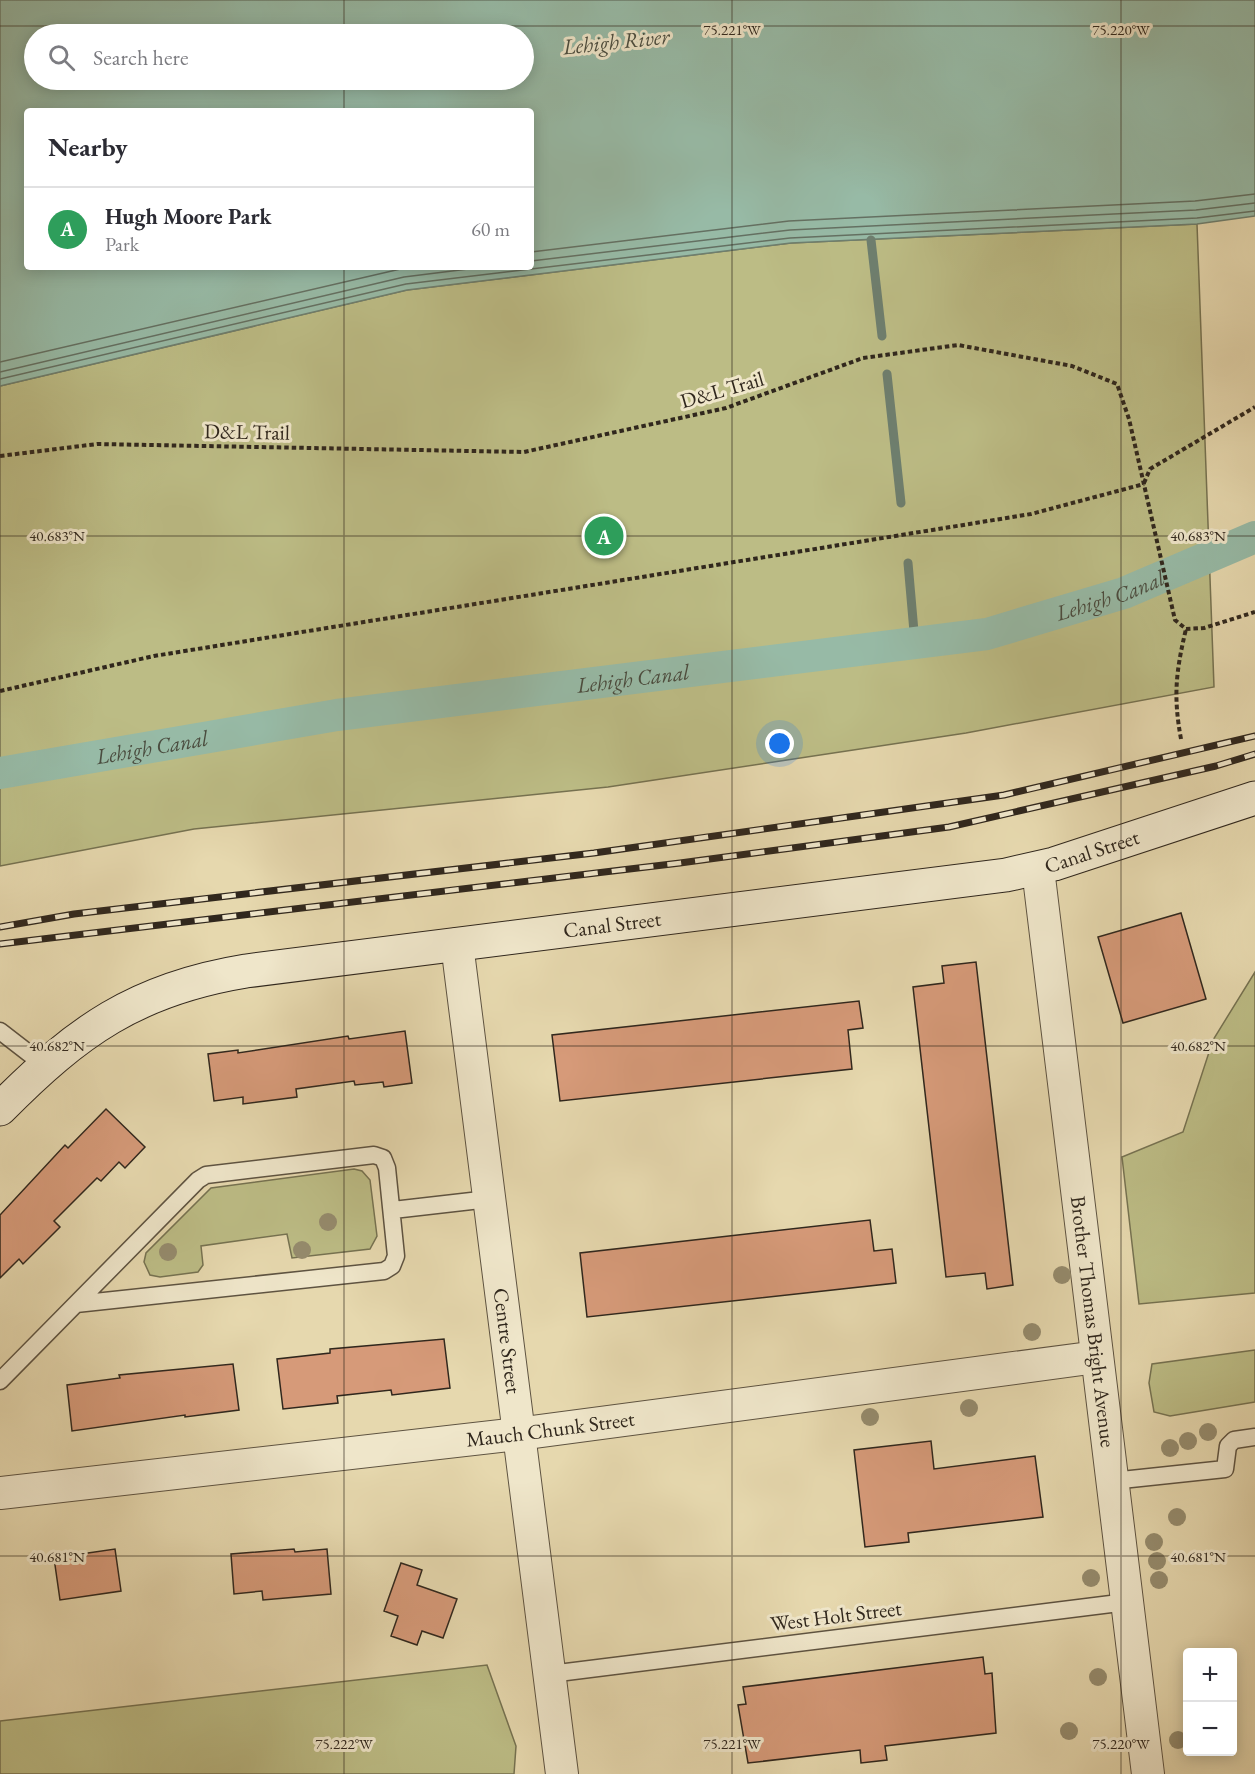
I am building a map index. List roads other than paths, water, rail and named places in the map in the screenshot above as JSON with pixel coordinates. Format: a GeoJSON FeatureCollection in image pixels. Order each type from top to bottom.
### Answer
{"type":"FeatureCollection","features":[{"type":"Feature","properties":{"kind":"street","name":"Canal Street"},"geometry":{"type":"LineString","coordinates":[[0,1109],[44,1065],[101,1023],[146,999],[185,983],[246,971],[1005,875],[1038,868],[1255,798]]}},
{"type":"Feature","properties":{"kind":"street","name":"Brother Thomas Bright Avenue"},"geometry":{"type":"LineString","coordinates":[[1038,868],[1148,1774]]}},
{"type":"Feature","properties":{"kind":"street","name":"Centre Street"},"geometry":{"type":"LineString","coordinates":[[457,944],[562,1774]]}},
{"type":"Feature","properties":{"kind":"street","name":"Mauch Chunk Street"},"geometry":{"type":"LineString","coordinates":[[0,1494],[518,1434],[1097,1357]]}},
{"type":"Feature","properties":{"kind":"lane"},"geometry":{"type":"LineString","coordinates":[[0,1031],[44,1065]]}},
{"type":"Feature","properties":{"kind":"lane"},"geometry":{"type":"LineString","coordinates":[[0,1381],[76,1304],[206,1175],[374,1155],[383,1158],[387,1168],[393,1210],[396,1256],[392,1266],[384,1271],[76,1304]]}},
{"type":"Feature","properties":{"kind":"lane"},"geometry":{"type":"LineString","coordinates":[[393,1210],[489,1199]]}},
{"type":"Feature","properties":{"kind":"lane"},"geometry":{"type":"LineString","coordinates":[[1112,1481],[1225,1469],[1228,1446],[1234,1440],[1255,1437]]}},
{"type":"Feature","properties":{"kind":"lane","name":"West Holt Street"},"geometry":{"type":"LineString","coordinates":[[550,1674],[1127,1602]]}},
{"type":"Feature","properties":{"kind":"water","name":"Lehigh River"},"geometry":{"type":"Polygon","coordinates":[[[0,0],[1255,0],[1255,216],[1197,224],[791,243],[407,290],[0,386],[0,0]]]}},
{"type":"Feature","properties":{"kind":"waterway"},"geometry":{"type":"LineString","coordinates":[[871,240],[882,336]]}},
{"type":"Feature","properties":{"kind":"waterway"},"geometry":{"type":"LineString","coordinates":[[887,374],[901,503]]}},
{"type":"Feature","properties":{"kind":"waterway","name":"Lehigh Canal"},"geometry":{"type":"LineString","coordinates":[[0,773],[337,715],[987,634],[1124,593],[1255,537]]}},
{"type":"Feature","properties":{"kind":"waterway"},"geometry":{"type":"LineString","coordinates":[[908,563],[915,643]]}},
{"type":"Feature","properties":{"kind":"railway"},"geometry":{"type":"LineString","coordinates":[[0,927],[74,914],[594,853],[1004,795],[1255,736]]}},
{"type":"Feature","properties":{"kind":"railway"},"geometry":{"type":"LineString","coordinates":[[0,944],[680,863],[949,827],[1216,766],[1255,754]]}},
{"type":"Feature","properties":{"kind":"place","name":"Hugh Moore Park"},"geometry":{"type":"Point","coordinates":[604,536]}}]}
